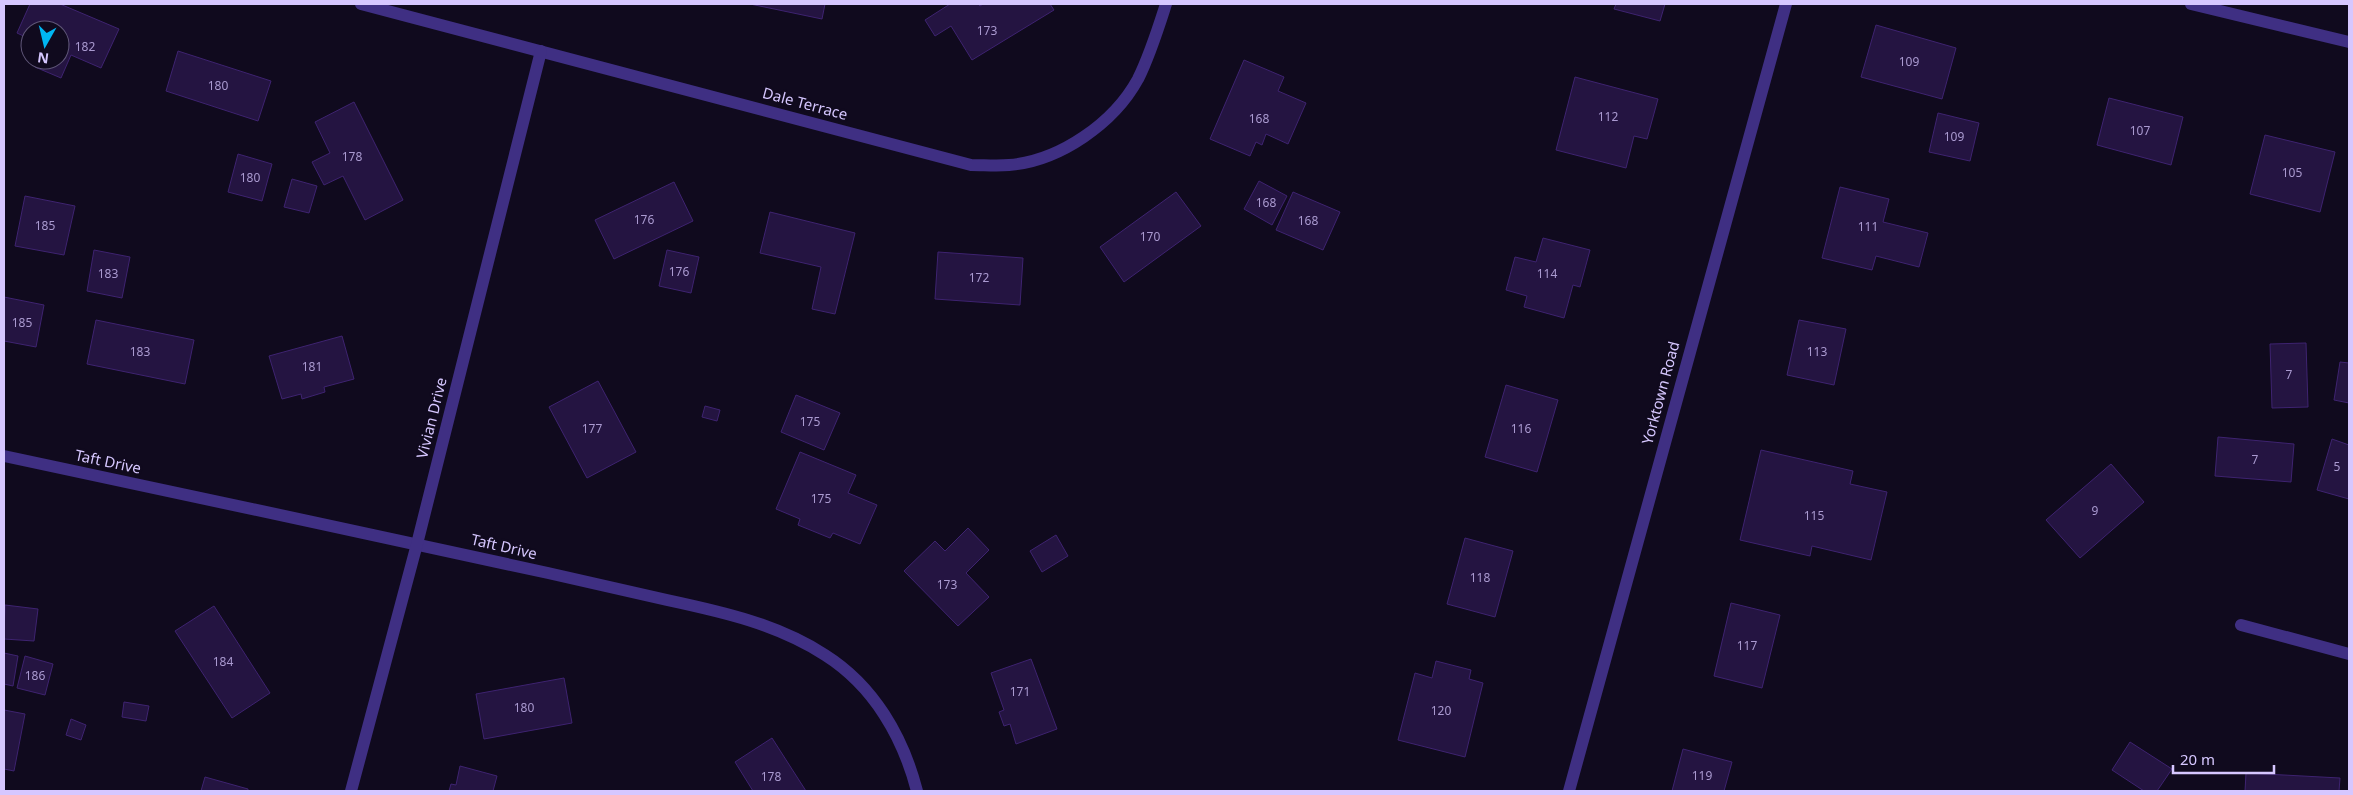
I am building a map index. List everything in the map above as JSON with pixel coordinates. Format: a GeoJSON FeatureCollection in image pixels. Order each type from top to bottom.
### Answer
{"type":"FeatureCollection","features":[{"type":"Feature","properties":{"kind":"street","name":"Dale Terrace"},"geometry":{"type":"LineString","coordinates":[[361,4],[971,165],[1010,165],[1047,155],[1071,145],[1115,110],[1138,80],[1166,4]]}},
{"type":"Feature","properties":{"kind":"street","name":"Yorktown Road"},"geometry":{"type":"LineString","coordinates":[[1569,791],[1786,4]]}},
{"type":"Feature","properties":{"kind":"street"},"geometry":{"type":"LineString","coordinates":[[2191,4],[2349,42]]}},
{"type":"Feature","properties":{"kind":"street","name":"Vivian Drive"},"geometry":{"type":"LineString","coordinates":[[351,791],[418,544],[541,51]]}},
{"type":"Feature","properties":{"kind":"street","name":"Taft Drive"},"geometry":{"type":"LineString","coordinates":[[4,456],[418,544],[737,615],[790,634],[828,656],[860,684],[881,709],[900,738],[917,791]]}},
{"type":"Feature","properties":{"kind":"street"},"geometry":{"type":"LineString","coordinates":[[2242,626],[2349,654]]}},
{"type":"Feature","properties":{"kind":"building"},"geometry":{"type":"Polygon","coordinates":[[[30,4],[60,4],[119,29],[101,68],[71,55],[70,57],[70,20],[23,20],[30,4]]]}},
{"type":"Feature","properties":{"kind":"building"},"geometry":{"type":"Polygon","coordinates":[[[750,4],[825,4],[822,19],[750,4]]]}},
{"type":"Feature","properties":{"kind":"building"},"geometry":{"type":"Polygon","coordinates":[[[950,4],[978,4],[980,6],[983,4],[1050,4],[1054,10],[972,60],[951,26],[935,36],[925,20],[950,4]]]}},
{"type":"Feature","properties":{"kind":"building"},"geometry":{"type":"Polygon","coordinates":[[[1616,4],[1665,4],[1660,21],[1614,9],[1616,4]]]}},
{"type":"Feature","properties":{"kind":"building"},"geometry":{"type":"Polygon","coordinates":[[[1876,25],[1956,48],[1942,99],[1861,77],[1876,25]]]}},
{"type":"Feature","properties":{"kind":"building"},"geometry":{"type":"Polygon","coordinates":[[[178,51],[271,81],[258,121],[166,91],[178,51]]]}},
{"type":"Feature","properties":{"kind":"building"},"geometry":{"type":"Polygon","coordinates":[[[1244,60],[1284,77],[1278,91],[1306,103],[1288,144],[1266,134],[1262,145],[1256,142],[1250,156],[1210,139],[1244,60]]]}},
{"type":"Feature","properties":{"kind":"building"},"geometry":{"type":"Polygon","coordinates":[[[42,70],[64,70],[61,78],[42,70]]]}},
{"type":"Feature","properties":{"kind":"building"},"geometry":{"type":"Polygon","coordinates":[[[1575,77],[1658,99],[1647,139],[1634,136],[1626,168],[1556,150],[1575,77]]]}},
{"type":"Feature","properties":{"kind":"building"},"geometry":{"type":"Polygon","coordinates":[[[2109,98],[2183,117],[2171,165],[2097,145],[2109,98]]]}},
{"type":"Feature","properties":{"kind":"building"},"geometry":{"type":"Polygon","coordinates":[[[354,102],[403,200],[365,220],[343,176],[324,185],[312,162],[330,153],[315,122],[354,102]]]}},
{"type":"Feature","properties":{"kind":"building"},"geometry":{"type":"Polygon","coordinates":[[[1938,113],[1979,123],[1970,161],[1929,152],[1938,113]]]}},
{"type":"Feature","properties":{"kind":"building"},"geometry":{"type":"Polygon","coordinates":[[[2265,135],[2335,152],[2320,212],[2250,194],[2265,135]]]}},
{"type":"Feature","properties":{"kind":"building"},"geometry":{"type":"Polygon","coordinates":[[[238,154],[272,164],[262,201],[228,192],[238,154]]]}},
{"type":"Feature","properties":{"kind":"building"},"geometry":{"type":"Polygon","coordinates":[[[292,179],[317,186],[309,213],[284,207],[292,179]]]}},
{"type":"Feature","properties":{"kind":"building"},"geometry":{"type":"Polygon","coordinates":[[[1259,181],[1287,196],[1272,225],[1244,209],[1259,181]]]}},
{"type":"Feature","properties":{"kind":"building"},"geometry":{"type":"Polygon","coordinates":[[[674,182],[693,221],[614,259],[595,220],[674,182]]]}},
{"type":"Feature","properties":{"kind":"building"},"geometry":{"type":"Polygon","coordinates":[[[1840,187],[1889,199],[1883,222],[1928,233],[1919,267],[1876,256],[1872,270],[1822,258],[1840,187]]]}},
{"type":"Feature","properties":{"kind":"building"},"geometry":{"type":"Polygon","coordinates":[[[1176,192],[1201,226],[1124,282],[1100,247],[1176,192]]]}},
{"type":"Feature","properties":{"kind":"building"},"geometry":{"type":"Polygon","coordinates":[[[1293,192],[1340,212],[1323,250],[1276,230],[1293,192]]]}},
{"type":"Feature","properties":{"kind":"building"},"geometry":{"type":"Polygon","coordinates":[[[25,196],[75,206],[64,255],[15,246],[25,196]]]}},
{"type":"Feature","properties":{"kind":"building"},"geometry":{"type":"Polygon","coordinates":[[[770,212],[855,233],[835,314],[812,309],[821,267],[760,253],[770,212]]]}},
{"type":"Feature","properties":{"kind":"building"},"geometry":{"type":"Polygon","coordinates":[[[1543,238],[1590,250],[1580,287],[1573,285],[1564,318],[1524,307],[1527,296],[1506,290],[1515,257],[1536,262],[1543,238]]]}},
{"type":"Feature","properties":{"kind":"building"},"geometry":{"type":"Polygon","coordinates":[[[94,250],[130,257],[122,298],[87,291],[94,250]]]}},
{"type":"Feature","properties":{"kind":"building"},"geometry":{"type":"Polygon","coordinates":[[[667,250],[699,257],[691,293],[659,286],[667,250]]]}},
{"type":"Feature","properties":{"kind":"building"},"geometry":{"type":"Polygon","coordinates":[[[938,252],[1023,258],[1020,305],[935,299],[938,252]]]}},
{"type":"Feature","properties":{"kind":"building"},"geometry":{"type":"Polygon","coordinates":[[[4,297],[44,305],[36,347],[4,341],[4,297]]]}},
{"type":"Feature","properties":{"kind":"building"},"geometry":{"type":"Polygon","coordinates":[[[96,320],[194,340],[185,384],[87,364],[96,320]]]}},
{"type":"Feature","properties":{"kind":"building"},"geometry":{"type":"Polygon","coordinates":[[[1799,320],[1846,329],[1834,385],[1787,375],[1799,320]]]}},
{"type":"Feature","properties":{"kind":"building"},"geometry":{"type":"Polygon","coordinates":[[[342,336],[354,379],[324,387],[325,392],[302,399],[301,394],[282,399],[269,356],[342,336]]]}},
{"type":"Feature","properties":{"kind":"building"},"geometry":{"type":"Polygon","coordinates":[[[2306,343],[2308,407],[2272,408],[2270,344],[2306,343]]]}},
{"type":"Feature","properties":{"kind":"building"},"geometry":{"type":"Polygon","coordinates":[[[2340,362],[2349,363],[2349,403],[2334,400],[2340,362]]]}},
{"type":"Feature","properties":{"kind":"building"},"geometry":{"type":"Polygon","coordinates":[[[598,381],[636,452],[587,478],[549,407],[598,381]]]}},
{"type":"Feature","properties":{"kind":"building"},"geometry":{"type":"Polygon","coordinates":[[[1506,385],[1558,400],[1537,472],[1485,457],[1506,385]]]}},
{"type":"Feature","properties":{"kind":"building"},"geometry":{"type":"Polygon","coordinates":[[[796,395],[840,413],[824,450],[781,432],[796,395]]]}},
{"type":"Feature","properties":{"kind":"building"},"geometry":{"type":"Polygon","coordinates":[[[705,406],[720,410],[717,421],[702,417],[705,406]]]}},
{"type":"Feature","properties":{"kind":"building"},"geometry":{"type":"Polygon","coordinates":[[[2218,437],[2294,444],[2291,482],[2215,476],[2218,437]]]}},
{"type":"Feature","properties":{"kind":"building"},"geometry":{"type":"Polygon","coordinates":[[[2332,439],[2349,445],[2349,499],[2317,490],[2332,439]]]}},
{"type":"Feature","properties":{"kind":"building"},"geometry":{"type":"Polygon","coordinates":[[[1761,450],[1853,471],[1850,484],[1887,492],[1871,560],[1812,546],[1810,556],[1740,540],[1761,450]]]}},
{"type":"Feature","properties":{"kind":"building"},"geometry":{"type":"Polygon","coordinates":[[[800,452],[856,475],[848,493],[877,505],[860,544],[833,533],[830,538],[798,525],[800,519],[776,509],[800,452]]]}},
{"type":"Feature","properties":{"kind":"building"},"geometry":{"type":"Polygon","coordinates":[[[2111,464],[2144,502],[2080,558],[2046,520],[2111,464]]]}},
{"type":"Feature","properties":{"kind":"building"},"geometry":{"type":"Polygon","coordinates":[[[968,528],[989,550],[966,573],[989,597],[958,626],[904,571],[935,541],[945,551],[968,528]]]}},
{"type":"Feature","properties":{"kind":"building"},"geometry":{"type":"Polygon","coordinates":[[[1056,535],[1068,556],[1042,572],[1030,551],[1056,535]]]}},
{"type":"Feature","properties":{"kind":"building"},"geometry":{"type":"Polygon","coordinates":[[[1465,538],[1513,551],[1495,617],[1447,604],[1465,538]]]}},
{"type":"Feature","properties":{"kind":"building"},"geometry":{"type":"Polygon","coordinates":[[[1731,603],[1780,615],[1762,688],[1714,676],[1731,603]]]}},
{"type":"Feature","properties":{"kind":"building"},"geometry":{"type":"Polygon","coordinates":[[[5,605],[38,609],[34,641],[4,639],[5,605]]]}},
{"type":"Feature","properties":{"kind":"building"},"geometry":{"type":"Polygon","coordinates":[[[214,606],[270,693],[232,718],[175,631],[214,606]]]}},
{"type":"Feature","properties":{"kind":"building"},"geometry":{"type":"Polygon","coordinates":[[[4,653],[18,656],[13,686],[4,684],[4,653]]]}},
{"type":"Feature","properties":{"kind":"building"},"geometry":{"type":"Polygon","coordinates":[[[25,656],[53,664],[45,695],[17,688],[25,656]]]}},
{"type":"Feature","properties":{"kind":"building"},"geometry":{"type":"Polygon","coordinates":[[[1031,659],[1057,729],[1016,744],[1010,724],[1004,726],[999,712],[1004,710],[991,673],[1031,659]]]}},
{"type":"Feature","properties":{"kind":"building"},"geometry":{"type":"Polygon","coordinates":[[[1436,661],[1471,670],[1469,679],[1483,683],[1465,757],[1398,740],[1415,673],[1432,678],[1436,661]]]}},
{"type":"Feature","properties":{"kind":"building"},"geometry":{"type":"Polygon","coordinates":[[[564,678],[572,723],[484,739],[476,694],[564,678]]]}},
{"type":"Feature","properties":{"kind":"building"},"geometry":{"type":"Polygon","coordinates":[[[124,702],[149,706],[146,721],[122,717],[124,702]]]}},
{"type":"Feature","properties":{"kind":"building"},"geometry":{"type":"Polygon","coordinates":[[[4,710],[25,714],[14,771],[4,769],[4,710]]]}},
{"type":"Feature","properties":{"kind":"building"},"geometry":{"type":"Polygon","coordinates":[[[71,719],[86,725],[81,740],[66,735],[71,719]]]}},
{"type":"Feature","properties":{"kind":"building"},"geometry":{"type":"Polygon","coordinates":[[[772,738],[806,791],[753,791],[735,762],[772,738]]]}},
{"type":"Feature","properties":{"kind":"building"},"geometry":{"type":"Polygon","coordinates":[[[2130,742],[2172,769],[2157,791],[2144,791],[2112,770],[2130,742]]]}},
{"type":"Feature","properties":{"kind":"building"},"geometry":{"type":"Polygon","coordinates":[[[1683,749],[1732,762],[1724,791],[1672,791],[1683,749]]]}},
{"type":"Feature","properties":{"kind":"building"},"geometry":{"type":"Polygon","coordinates":[[[460,766],[497,776],[493,791],[449,791],[451,784],[456,785],[460,766]]]}},
{"type":"Feature","properties":{"kind":"building"},"geometry":{"type":"Polygon","coordinates":[[[2246,773],[2340,778],[2339,791],[2245,791],[2246,773]]]}},
{"type":"Feature","properties":{"kind":"building"},"geometry":{"type":"Polygon","coordinates":[[[205,777],[248,789],[248,791],[201,791],[205,777]]]}}]}
